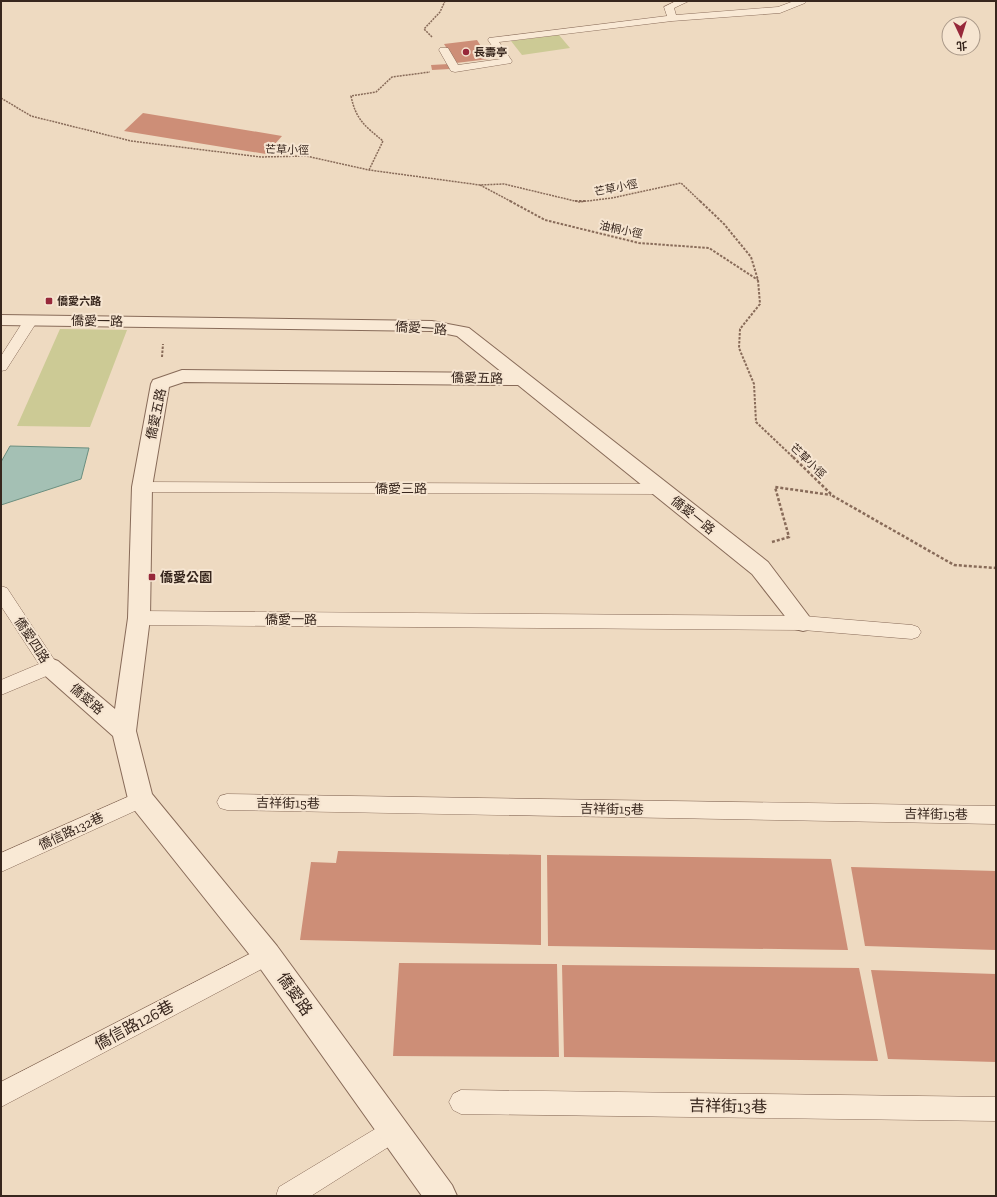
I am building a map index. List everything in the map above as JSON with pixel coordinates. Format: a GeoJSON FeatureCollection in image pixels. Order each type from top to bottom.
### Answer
{"type":"FeatureCollection","features":[{"type":"Feature","properties":{"kind":"street","name":"僑愛一路"},"geometry":{"type":"LineString","coordinates":[[1,320],[432,326],[463,332],[760,568],[804,623]]}},
{"type":"Feature","properties":{"kind":"street","name":"僑愛五路"},"geometry":{"type":"LineString","coordinates":[[124,731],[139,618],[142,487],[160,384],[182,376],[521,379]]}},
{"type":"Feature","properties":{"kind":"street","name":"僑愛路"},"geometry":{"type":"LineString","coordinates":[[50,667],[124,731]]}},
{"type":"Feature","properties":{"kind":"street"},"geometry":{"type":"LineString","coordinates":[[124,731],[141,799]]}},
{"type":"Feature","properties":{"kind":"street","name":"僑愛路"},"geometry":{"type":"LineString","coordinates":[[141,799],[267,955],[393,1132],[441,1196]]}},
{"type":"Feature","properties":{"kind":"lane"},"geometry":{"type":"LineString","coordinates":[[672,18],[669,7],[684,1]]}},
{"type":"Feature","properties":{"kind":"lane"},"geometry":{"type":"LineString","coordinates":[[444,50],[455,69],[507,61],[493,40],[672,18],[780,10],[802,1]]}},
{"type":"Feature","properties":{"kind":"lane"},"geometry":{"type":"LineString","coordinates":[[1,367],[31,320]]}},
{"type":"Feature","properties":{"kind":"lane","name":"僑愛三路"},"geometry":{"type":"LineString","coordinates":[[142,487],[660,489]]}},
{"type":"Feature","properties":{"kind":"lane","name":"僑愛四路"},"geometry":{"type":"LineString","coordinates":[[1,592],[50,667]]}},
{"type":"Feature","properties":{"kind":"lane","name":"僑愛一路"},"geometry":{"type":"LineString","coordinates":[[139,618],[804,623],[912,632]]}},
{"type":"Feature","properties":{"kind":"lane"},"geometry":{"type":"LineString","coordinates":[[1,688],[50,667]]}},
{"type":"Feature","properties":{"kind":"lane","name":"僑信路132巷"},"geometry":{"type":"LineString","coordinates":[[1,864],[141,799]]}},
{"type":"Feature","properties":{"kind":"lane","name":"吉祥街15巷"},"geometry":{"type":"LineString","coordinates":[[227,802],[996,815]]}},
{"type":"Feature","properties":{"kind":"lane","name":"僑信路126巷"},"geometry":{"type":"LineString","coordinates":[[1,1095],[267,955]]}},
{"type":"Feature","properties":{"kind":"lane","name":"吉祥街13巷"},"geometry":{"type":"LineString","coordinates":[[461,1102],[996,1109]]}},
{"type":"Feature","properties":{"kind":"lane"},"geometry":{"type":"LineString","coordinates":[[288,1196],[393,1132]]}},
{"type":"Feature","properties":{"kind":"path"},"geometry":{"type":"LineString","coordinates":[[444,50],[424,29],[440,12],[445,1]]}},
{"type":"Feature","properties":{"kind":"path"},"geometry":{"type":"LineString","coordinates":[[370,170],[383,140],[358,120],[353,109],[351,96],[376,92],[392,77],[455,69]]}},
{"type":"Feature","properties":{"kind":"path","name":"芒草小徑"},"geometry":{"type":"LineString","coordinates":[[1,98],[31,116],[131,141],[261,158],[306,156],[370,170],[480,185],[504,184],[579,202],[612,198],[681,183],[724,224],[751,258],[758,280],[760,304],[740,329],[739,348],[754,384],[756,422],[833,496],[954,565],[996,568]]}},
{"type":"Feature","properties":{"kind":"path","name":"油桐小徑"},"geometry":{"type":"LineString","coordinates":[[480,185],[545,220],[639,243],[709,248],[758,280]]}},
{"type":"Feature","properties":{"kind":"path"},"geometry":{"type":"LineString","coordinates":[[160,384],[165,322]]}},
{"type":"Feature","properties":{"kind":"path"},"geometry":{"type":"LineString","coordinates":[[760,568],[778,563],[772,541],[789,537],[775,487],[833,496]]}},
{"type":"Feature","properties":{"kind":"shaded area"},"geometry":{"type":"Polygon","coordinates":[[[559,35],[570,48],[522,55],[511,41],[559,35]]]}},
{"type":"Feature","properties":{"kind":"shaded area"},"geometry":{"type":"Polygon","coordinates":[[[60,329],[127,330],[90,427],[17,426],[60,329]]]}},
{"type":"Feature","properties":{"kind":"shaded area"},"geometry":{"type":"Polygon","coordinates":[[[10,446],[89,448],[81,479],[1,505],[1,462],[10,446]]]}},
{"type":"Feature","properties":{"kind":"building","name":"長壽亭"},"geometry":{"type":"Polygon","coordinates":[[[477,40],[489,59],[456,63],[444,44],[477,40]]]}},
{"type":"Feature","properties":{"kind":"building"},"geometry":{"type":"Polygon","coordinates":[[[449,64],[450,69],[432,70],[431,65],[449,64]]]}},
{"type":"Feature","properties":{"kind":"building"},"geometry":{"type":"Polygon","coordinates":[[[143,113],[282,136],[266,154],[124,131],[143,113]]]}},
{"type":"Feature","properties":{"kind":"building"},"geometry":{"type":"Polygon","coordinates":[[[338,851],[541,855],[541,945],[300,940],[311,862],[336,863],[338,851]]]}},
{"type":"Feature","properties":{"kind":"building"},"geometry":{"type":"Polygon","coordinates":[[[547,855],[831,859],[848,950],[548,946],[547,855]]]}},
{"type":"Feature","properties":{"kind":"building"},"geometry":{"type":"Polygon","coordinates":[[[851,867],[996,871],[996,950],[865,946],[851,867]]]}},
{"type":"Feature","properties":{"kind":"building"},"geometry":{"type":"Polygon","coordinates":[[[399,963],[557,964],[559,1057],[393,1056],[399,963]]]}},
{"type":"Feature","properties":{"kind":"building"},"geometry":{"type":"Polygon","coordinates":[[[562,965],[859,968],[878,1061],[564,1057],[562,965]]]}},
{"type":"Feature","properties":{"kind":"building"},"geometry":{"type":"Polygon","coordinates":[[[871,970],[996,974],[996,1062],[888,1059],[871,970]]]}},
{"type":"Feature","properties":{"kind":"place","name":"長壽亭"},"geometry":{"type":"Point","coordinates":[466,52]}},
{"type":"Feature","properties":{"kind":"place","name":"僑愛六路"},"geometry":{"type":"Point","coordinates":[49,301]}},
{"type":"Feature","properties":{"kind":"place","name":"僑愛公園"},"geometry":{"type":"Point","coordinates":[152,577]}}]}
